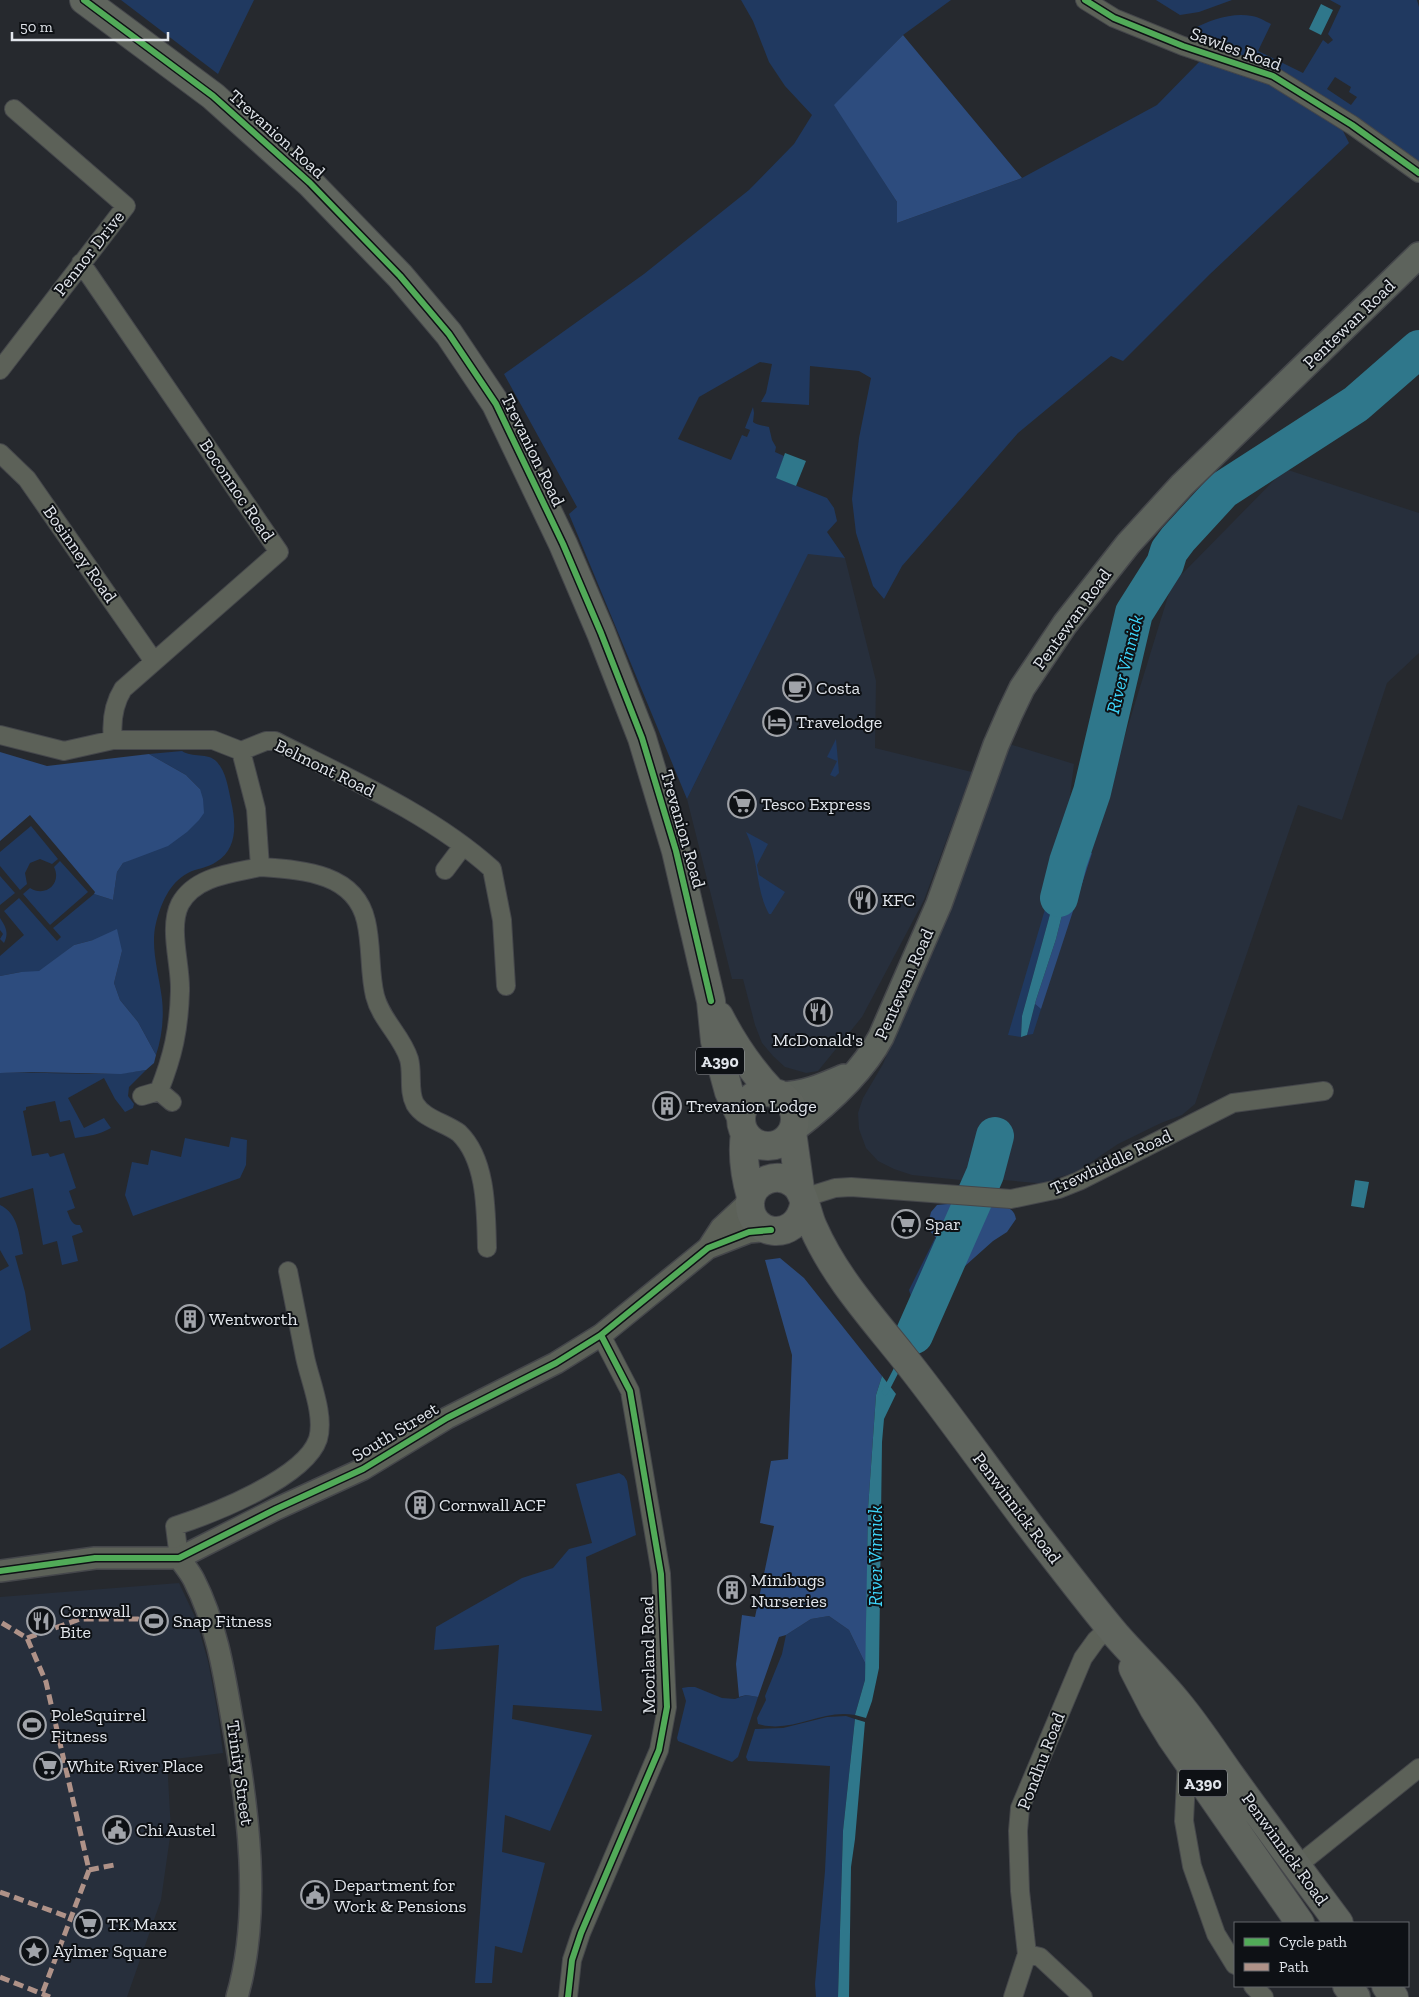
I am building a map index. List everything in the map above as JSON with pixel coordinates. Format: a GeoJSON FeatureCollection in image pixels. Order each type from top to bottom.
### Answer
{"type":"FeatureCollection","features":[{"type":"Feature","properties":{"kind":"highway","name":"Trevanion Road"},"geometry":{"type":"LineString","coordinates":[[84,0],[213,96],[310,183],[400,276],[443,326],[496,404],[563,544],[601,632],[642,738],[676,851],[711,1001]]}},
{"type":"Feature","properties":{"kind":"highway","name":"A390"},"geometry":{"type":"LineString","coordinates":[[711,1001],[734,1045],[750,1067],[777,1094]]}},
{"type":"Feature","properties":{"kind":"highway","name":"A390"},"geometry":{"type":"LineString","coordinates":[[711,1001],[715,1041],[729,1092],[743,1125],[746,1181],[751,1199]]}},
{"type":"Feature","properties":{"kind":"highway"},"geometry":{"type":"LineString","coordinates":[[764,1092],[777,1094],[791,1105],[795,1113],[793,1131],[786,1140],[778,1144],[769,1146],[759,1145],[751,1140],[743,1125],[743,1108],[748,1101],[764,1092]]}},
{"type":"Feature","properties":{"kind":"highway","name":"A390"},"geometry":{"type":"LineString","coordinates":[[793,1131],[802,1197],[813,1228],[838,1275]]}},
{"type":"Feature","properties":{"kind":"highway"},"geometry":{"type":"LineString","coordinates":[[777,1177],[794,1183],[802,1197],[802,1214],[790,1228],[776,1231],[764,1227],[753,1216],[751,1199],[761,1183],[769,1178],[777,1177]]}},
{"type":"Feature","properties":{"kind":"highway","name":"A390"},"geometry":{"type":"LineString","coordinates":[[776,1231],[794,1239],[838,1275]]}},
{"type":"Feature","properties":{"kind":"highway","name":"Penwinnick Road"},"geometry":{"type":"LineString","coordinates":[[838,1275],[920,1378],[1038,1536],[1113,1631],[1177,1702],[1284,1875],[1300,1922]]}},
{"type":"Feature","properties":{"kind":"highway","name":"Penwinnick Road"},"geometry":{"type":"LineString","coordinates":[[1113,1631],[1154,1709],[1187,1760],[1284,1875],[1338,1922]]}},
{"type":"Feature","properties":{"kind":"highway"},"geometry":{"type":"LineString","coordinates":[[1284,1875],[1314,1922]]}},
{"type":"Feature","properties":{"kind":"highway"},"geometry":{"type":"LineString","coordinates":[[1348,1987],[1356,1997]]}},
{"type":"Feature","properties":{"kind":"main road","name":"Pentewan Road"},"geometry":{"type":"LineString","coordinates":[[793,1131],[859,1071],[882,1037],[939,904],[996,745],[1010,712],[1022,688],[1065,624],[1128,544],[1182,485],[1419,255]]}},
{"type":"Feature","properties":{"kind":"main road"},"geometry":{"type":"LineString","coordinates":[[777,1094],[794,1095],[820,1088],[859,1071]]}},
{"type":"Feature","properties":{"kind":"street","name":"Sawles Road"},"geometry":{"type":"LineString","coordinates":[[1085,0],[1114,18],[1157,36],[1273,76],[1352,125],[1419,173]]}},
{"type":"Feature","properties":{"kind":"street","name":"Pennor Drive"},"geometry":{"type":"LineString","coordinates":[[1,368],[126,206],[14,109]]}},
{"type":"Feature","properties":{"kind":"street","name":"Boconnoc Road"},"geometry":{"type":"LineString","coordinates":[[81,263],[278,552],[122,689],[117,698],[111,725],[113,740]]}},
{"type":"Feature","properties":{"kind":"street","name":"Bosinney Road"},"geometry":{"type":"LineString","coordinates":[[0,453],[27,479],[153,660]]}},
{"type":"Feature","properties":{"kind":"street"},"geometry":{"type":"LineString","coordinates":[[0,735],[64,751],[113,740],[213,740],[241,751],[256,809],[260,867]]}},
{"type":"Feature","properties":{"kind":"street","name":"Belmont Road"},"geometry":{"type":"LineString","coordinates":[[241,751],[266,741],[275,741],[435,825],[492,869],[502,920],[506,986]]}},
{"type":"Feature","properties":{"kind":"street"},"geometry":{"type":"LineString","coordinates":[[445,870],[463,846]]}},
{"type":"Feature","properties":{"kind":"street"},"geometry":{"type":"LineString","coordinates":[[142,1096],[166,1096],[177,1032],[180,982],[176,922],[181,903],[191,892],[207,881],[226,874],[260,867],[296,869],[324,875],[338,882],[350,892],[360,905],[366,920],[375,996],[384,1017],[402,1044],[408,1058],[415,1104],[422,1112],[459,1133],[474,1155],[485,1197],[487,1248]]}},
{"type":"Feature","properties":{"kind":"street","name":"Trewhiddle Road"},"geometry":{"type":"LineString","coordinates":[[802,1197],[835,1188],[851,1187],[988,1198],[1020,1198],[1059,1189],[1122,1160],[1233,1103],[1324,1091]]}},
{"type":"Feature","properties":{"kind":"street","name":"South Street"},"geometry":{"type":"LineString","coordinates":[[0,1571],[95,1558],[179,1558],[276,1509],[363,1469],[446,1418],[556,1363],[601,1335],[708,1248],[722,1228],[751,1199]]}},
{"type":"Feature","properties":{"kind":"street","name":"South Street"},"geometry":{"type":"LineString","coordinates":[[708,1248],[749,1232],[776,1231]]}},
{"type":"Feature","properties":{"kind":"street"},"geometry":{"type":"LineString","coordinates":[[179,1558],[175,1526],[210,1514],[248,1497],[298,1465],[311,1452],[318,1438],[320,1418],[305,1358],[288,1271]]}},
{"type":"Feature","properties":{"kind":"street","name":"Moorland Road"},"geometry":{"type":"LineString","coordinates":[[568,1997],[572,1960],[581,1933],[659,1750],[667,1707],[661,1574],[630,1391],[601,1335]]}},
{"type":"Feature","properties":{"kind":"street","name":"Trinity Street"},"geometry":{"type":"LineString","coordinates":[[179,1558],[194,1580],[218,1641],[241,1767],[249,1844],[249,1918],[242,1979],[237,1997]]}},
{"type":"Feature","properties":{"kind":"street","name":"Pondhu Road"},"geometry":{"type":"LineString","coordinates":[[1013,1997],[1027,1954],[1020,1891],[1018,1831],[1020,1808],[1083,1658],[1096,1640],[1113,1631]]}},
{"type":"Feature","properties":{"kind":"street"},"geometry":{"type":"LineString","coordinates":[[1187,1760],[1184,1821],[1192,1866],[1216,1934],[1234,1963]]}},
{"type":"Feature","properties":{"kind":"street"},"geometry":{"type":"LineString","coordinates":[[1284,1875],[1419,1768]]}},
{"type":"Feature","properties":{"kind":"street"},"geometry":{"type":"LineString","coordinates":[[1027,1954],[1040,1957],[1083,1997]]}},
{"type":"Feature","properties":{"kind":"street"},"geometry":{"type":"LineString","coordinates":[[1254,1987],[1264,1997]]}},
{"type":"Feature","properties":{"kind":"shaded area"},"geometry":{"type":"Polygon","coordinates":[[[121,0],[254,0],[218,74],[121,0]]]}},
{"type":"Feature","properties":{"kind":"shaded area"},"geometry":{"type":"Polygon","coordinates":[[[741,0],[951,0],[903,35],[835,105],[897,202],[897,223],[1022,178],[1157,105],[1201,60],[1272,81],[1341,127],[1349,143],[1209,275],[1123,361],[1111,356],[1018,433],[902,566],[884,599],[873,586],[856,533],[852,499],[859,438],[871,378],[859,371],[810,366],[809,405],[761,402],[766,393],[772,364],[760,362],[699,397],[678,439],[731,460],[742,435],[747,437],[750,430],[745,428],[753,407],[753,422],[769,427],[776,447],[775,452],[784,456],[777,478],[827,498],[834,508],[837,521],[827,532],[845,558],[808,554],[687,799],[569,514],[577,507],[504,374],[644,274],[749,190],[794,144],[812,115],[785,86],[769,62],[753,21],[741,0]]]}},
{"type":"Feature","properties":{"kind":"shaded area"},"geometry":{"type":"Polygon","coordinates":[[[1156,0],[1232,0],[1199,12],[1180,15],[1156,0]]]}},
{"type":"Feature","properties":{"kind":"shaded area"},"geometry":{"type":"Polygon","coordinates":[[[1330,0],[1417,0],[1419,7],[1419,162],[1197,43],[1193,29],[1229,16],[1244,15],[1260,18],[1271,24],[1258,51],[1303,73],[1323,40],[1328,44],[1333,40],[1328,34],[1341,6],[1330,0]],[[1335,77],[1327,89],[1351,105],[1357,97],[1349,92],[1351,87],[1335,77]]]}},
{"type":"Feature","properties":{"kind":"shaded area"},"geometry":{"type":"Polygon","coordinates":[[[903,35],[1022,178],[897,223],[897,202],[834,105],[903,35]]]}},
{"type":"Feature","properties":{"kind":"shaded area"},"geometry":{"type":"Polygon","coordinates":[[[1285,469],[1419,513],[1419,653],[1387,683],[1342,820],[1298,805],[1195,1104],[1182,1115],[1118,1144],[1075,1173],[1055,1178],[1048,1184],[992,1179],[990,1183],[912,1175],[878,1161],[866,1148],[859,1129],[858,1113],[863,1098],[883,1064],[895,1034],[1006,743],[1074,764],[1070,796],[1103,807],[1173,580],[1183,573],[1285,469]]]}},
{"type":"Feature","properties":{"kind":"shaded area"},"geometry":{"type":"Polygon","coordinates":[[[808,553],[845,558],[876,681],[875,748],[972,772],[924,900],[862,1017],[818,1071],[806,1073],[785,1067],[762,1043],[755,1025],[743,979],[732,979],[687,799],[808,553]]]}},
{"type":"Feature","properties":{"kind":"shaded area"},"geometry":{"type":"Polygon","coordinates":[[[836,739],[839,773],[835,777],[830,775],[837,761],[827,757],[836,739]]]}},
{"type":"Feature","properties":{"kind":"shaded area"},"geometry":{"type":"Polygon","coordinates":[[[182,751],[209,757],[217,762],[223,770],[233,809],[234,835],[232,843],[223,857],[213,864],[191,871],[176,882],[160,909],[154,932],[154,941],[163,1020],[156,1055],[138,1022],[120,1000],[114,983],[122,951],[93,940],[74,945],[39,972],[21,972],[0,976],[0,956],[24,935],[4,911],[19,898],[57,941],[61,937],[53,928],[94,894],[113,900],[117,872],[123,863],[138,856],[200,789],[186,775],[149,754],[182,751]]]}},
{"type":"Feature","properties":{"kind":"shaded area"},"geometry":{"type":"Polygon","coordinates":[[[0,752],[47,766],[149,754],[186,775],[200,789],[204,813],[187,832],[168,846],[123,863],[117,872],[113,900],[94,894],[95,892],[30,815],[0,841],[0,752]]]}},
{"type":"Feature","properties":{"kind":"shaded area"},"geometry":{"type":"Polygon","coordinates":[[[31,826],[58,859],[52,864],[40,859],[30,863],[25,873],[27,884],[20,890],[0,866],[0,852],[31,826]]]}},
{"type":"Feature","properties":{"kind":"shaded area"},"geometry":{"type":"Polygon","coordinates":[[[746,832],[768,844],[757,865],[759,875],[785,892],[771,914],[769,914],[761,894],[753,852],[746,832]]]}},
{"type":"Feature","properties":{"kind":"shaded area"},"geometry":{"type":"Polygon","coordinates":[[[1063,848],[1068,849],[1022,1016],[1021,1037],[1008,1035],[1063,848]]]}},
{"type":"Feature","properties":{"kind":"shaded area"},"geometry":{"type":"Polygon","coordinates":[[[1078,851],[1092,853],[1041,1009],[1035,1004],[1056,939],[1078,851]]]}},
{"type":"Feature","properties":{"kind":"shaded area"},"geometry":{"type":"Polygon","coordinates":[[[60,861],[88,892],[50,925],[23,894],[30,888],[42,891],[51,887],[56,878],[54,867],[60,861]]]}},
{"type":"Feature","properties":{"kind":"shaded area"},"geometry":{"type":"Polygon","coordinates":[[[0,876],[15,893],[0,905],[0,876]]]}},
{"type":"Feature","properties":{"kind":"shaded area"},"geometry":{"type":"Polygon","coordinates":[[[0,918],[6,930],[4,943],[0,939],[3,934],[0,930],[0,918]]]}},
{"type":"Feature","properties":{"kind":"shaded area"},"geometry":{"type":"Polygon","coordinates":[[[117,929],[122,951],[114,983],[120,1000],[138,1022],[156,1055],[154,1063],[146,1070],[121,1074],[0,1073],[0,976],[39,971],[74,945],[93,940],[117,929]]]}},
{"type":"Feature","properties":{"kind":"shaded area"},"geometry":{"type":"Polygon","coordinates":[[[1035,1004],[1041,1009],[1033,1034],[1027,1035],[1035,1004]]]}},
{"type":"Feature","properties":{"kind":"shaded area"},"geometry":{"type":"Polygon","coordinates":[[[146,1070],[129,1087],[128,1096],[134,1104],[133,1108],[125,1112],[115,1099],[104,1078],[68,1098],[84,1128],[104,1118],[111,1128],[98,1134],[75,1138],[70,1120],[60,1122],[55,1101],[26,1107],[26,1110],[23,1111],[32,1156],[48,1153],[50,1157],[64,1153],[76,1188],[69,1191],[75,1208],[67,1211],[73,1223],[80,1225],[83,1232],[72,1236],[78,1261],[62,1265],[57,1241],[43,1245],[33,1188],[0,1198],[0,1073],[110,1074],[146,1070]]]}},
{"type":"Feature","properties":{"kind":"shaded area"},"geometry":{"type":"Polygon","coordinates":[[[979,1132],[991,1135],[976,1181],[966,1180],[969,1160],[979,1132]]]}},
{"type":"Feature","properties":{"kind":"shaded area"},"geometry":{"type":"Polygon","coordinates":[[[231,1137],[247,1140],[246,1165],[240,1178],[133,1216],[125,1195],[132,1162],[148,1165],[151,1150],[181,1157],[185,1138],[229,1147],[231,1137]]]}},
{"type":"Feature","properties":{"kind":"shaded area"},"geometry":{"type":"Polygon","coordinates":[[[968,1202],[948,1251],[927,1228],[931,1212],[937,1205],[968,1202]]]}},
{"type":"Feature","properties":{"kind":"shaded area"},"geometry":{"type":"Polygon","coordinates":[[[981,1204],[1007,1207],[1012,1210],[1016,1219],[1007,1232],[993,1241],[965,1266],[955,1257],[981,1204]]]}},
{"type":"Feature","properties":{"kind":"shaded area"},"geometry":{"type":"Polygon","coordinates":[[[0,1205],[11,1214],[19,1233],[23,1254],[15,1256],[25,1292],[31,1330],[0,1349],[0,1271],[9,1266],[0,1250],[0,1205]]]}},
{"type":"Feature","properties":{"kind":"shaded area"},"geometry":{"type":"Polygon","coordinates":[[[935,1238],[948,1251],[923,1307],[913,1303],[909,1290],[935,1238]]]}},
{"type":"Feature","properties":{"kind":"shaded area"},"geometry":{"type":"Polygon","coordinates":[[[955,1257],[965,1266],[937,1313],[928,1309],[955,1257]]]}},
{"type":"Feature","properties":{"kind":"shaded area"},"geometry":{"type":"Polygon","coordinates":[[[780,1258],[804,1278],[882,1376],[876,1395],[868,1509],[866,1665],[849,1630],[829,1616],[811,1619],[786,1635],[779,1637],[758,1697],[746,1695],[739,1697],[736,1664],[742,1615],[755,1617],[774,1526],[760,1523],[771,1461],[788,1459],[792,1355],[765,1260],[780,1258]]]}},
{"type":"Feature","properties":{"kind":"shaded area"},"geometry":{"type":"Polygon","coordinates":[[[619,1473],[627,1481],[636,1535],[586,1557],[602,1711],[513,1705],[512,1719],[592,1735],[550,1831],[505,1815],[502,1852],[545,1863],[522,1953],[495,1946],[492,1983],[475,1983],[499,1645],[434,1650],[436,1627],[522,1578],[553,1568],[569,1549],[592,1543],[576,1484],[619,1473]]]}},
{"type":"Feature","properties":{"kind":"shaded area"},"geometry":{"type":"Polygon","coordinates":[[[179,1583],[196,1619],[208,1661],[223,1753],[167,1760],[171,1830],[161,1900],[127,1997],[0,1997],[0,1597],[179,1583]]]}},
{"type":"Feature","properties":{"kind":"shaded area"},"geometry":{"type":"Polygon","coordinates":[[[829,1616],[849,1630],[866,1665],[865,1680],[855,1715],[830,1715],[783,1726],[758,1724],[757,1718],[766,1700],[765,1696],[782,1654],[786,1635],[811,1619],[829,1616]]]}},
{"type":"Feature","properties":{"kind":"shaded area"},"geometry":{"type":"Polygon","coordinates":[[[695,1687],[722,1698],[735,1699],[746,1695],[758,1697],[738,1757],[732,1762],[678,1741],[677,1738],[686,1701],[682,1688],[695,1687]]]}},
{"type":"Feature","properties":{"kind":"shaded area"},"geometry":{"type":"Polygon","coordinates":[[[846,1716],[855,1719],[843,1831],[838,1997],[816,1997],[815,1984],[825,1871],[830,1766],[748,1761],[746,1757],[755,1729],[783,1728],[827,1717],[846,1716]]]}},
{"type":"Feature","properties":{"kind":"water"},"geometry":{"type":"Polygon","coordinates":[[[1321,4],[1333,10],[1321,35],[1309,29],[1321,4]]]}},
{"type":"Feature","properties":{"kind":"water"},"geometry":{"type":"Polygon","coordinates":[[[785,453],[806,461],[796,486],[776,478],[785,453]]]}},
{"type":"Feature","properties":{"kind":"water"},"geometry":{"type":"Polygon","coordinates":[[[1068,849],[1078,851],[1056,939],[1036,1000],[1027,1035],[1021,1037],[1022,1016],[1068,849]]]}},
{"type":"Feature","properties":{"kind":"water"},"geometry":{"type":"Polygon","coordinates":[[[991,1135],[1003,1138],[992,1179],[990,1183],[976,1181],[991,1135]]]}},
{"type":"Feature","properties":{"kind":"water"},"geometry":{"type":"Polygon","coordinates":[[[1355,1180],[1369,1182],[1364,1208],[1351,1206],[1355,1180]]]}},
{"type":"Feature","properties":{"kind":"water"},"geometry":{"type":"Polygon","coordinates":[[[968,1202],[981,1204],[928,1309],[923,1307],[968,1202]]]}},
{"type":"Feature","properties":{"kind":"water"},"geometry":{"type":"Polygon","coordinates":[[[882,1376],[896,1394],[884,1419],[882,1442],[879,1668],[872,1701],[866,1718],[855,1715],[865,1680],[868,1509],[876,1395],[882,1376]]]}},
{"type":"Feature","properties":{"kind":"water"},"geometry":{"type":"Polygon","coordinates":[[[855,1719],[865,1722],[851,1867],[849,1997],[838,1997],[843,1831],[855,1719]]]}},
{"type":"Feature","properties":{"kind":"waterway","name":"River Vinnick"},"geometry":{"type":"LineString","coordinates":[[1059,898],[1068,862],[1092,792],[1134,613],[1165,564],[1169,551],[1223,490],[1356,404],[1419,349]]}},
{"type":"Feature","properties":{"kind":"waterway","name":"River Vinnick"},"geometry":{"type":"LineString","coordinates":[[914,1335],[985,1174],[995,1136]]}},
{"type":"Feature","properties":{"kind":"waterway","name":"River Vinnick"},"geometry":{"type":"LineString","coordinates":[[907,1350],[914,1335]]}},
{"type":"Feature","properties":{"kind":"waterway","name":"River Vinnick"},"geometry":{"type":"LineString","coordinates":[[885,1392],[900,1363]]}},
{"type":"Feature","properties":{"kind":"marked path"},"geometry":{"type":"LineString","coordinates":[[27,1638],[80,1619],[138,1619],[150,1623]]}},
{"type":"Feature","properties":{"kind":"marked path"},"geometry":{"type":"LineString","coordinates":[[2,1623],[27,1638],[46,1682],[89,1870],[42,1994]]}},
{"type":"Feature","properties":{"kind":"marked path"},"geometry":{"type":"LineString","coordinates":[[89,1870],[114,1865]]}},
{"type":"Feature","properties":{"kind":"marked path"},"geometry":{"type":"LineString","coordinates":[[0,1892],[71,1918]]}},
{"type":"Feature","properties":{"kind":"marked path"},"geometry":{"type":"LineString","coordinates":[[0,1977],[50,1997]]}},
{"type":"Feature","properties":{"kind":"cycle path"},"geometry":{"type":"LineString","coordinates":[[84,0],[213,96],[310,183],[400,276],[449,334],[496,404],[563,544],[601,633],[642,738],[676,851],[711,1001]]}},
{"type":"Feature","properties":{"kind":"cycle path"},"geometry":{"type":"LineString","coordinates":[[1085,0],[1114,18],[1183,46],[1273,76],[1352,125],[1419,173]]}},
{"type":"Feature","properties":{"kind":"cycle path"},"geometry":{"type":"LineString","coordinates":[[0,1571],[95,1558],[179,1558],[276,1509],[363,1469],[447,1418],[556,1363],[601,1335],[708,1248],[749,1232],[771,1230]]}},
{"type":"Feature","properties":{"kind":"cycle path"},"geometry":{"type":"LineString","coordinates":[[568,1997],[572,1960],[581,1933],[659,1750],[667,1707],[661,1574],[630,1391],[601,1335]]}},
{"type":"Feature","properties":{"kind":"place","name":"Costa"},"geometry":{"type":"Point","coordinates":[797,688]}},
{"type":"Feature","properties":{"kind":"place","name":"Travelodge"},"geometry":{"type":"Point","coordinates":[777,722]}},
{"type":"Feature","properties":{"kind":"place","name":"Tesco Express"},"geometry":{"type":"Point","coordinates":[742,804]}},
{"type":"Feature","properties":{"kind":"place","name":"KFC"},"geometry":{"type":"Point","coordinates":[863,900]}},
{"type":"Feature","properties":{"kind":"place","name":"McDonald's"},"geometry":{"type":"Point","coordinates":[818,1012]}},
{"type":"Feature","properties":{"kind":"place","name":"Trevanion Lodge"},"geometry":{"type":"Point","coordinates":[667,1106]}},
{"type":"Feature","properties":{"kind":"place","name":"Spar"},"geometry":{"type":"Point","coordinates":[906,1224]}},
{"type":"Feature","properties":{"kind":"place","name":"Wentworth"},"geometry":{"type":"Point","coordinates":[190,1319]}},
{"type":"Feature","properties":{"kind":"place","name":"Cornwall ACF"},"geometry":{"type":"Point","coordinates":[420,1505]}},
{"type":"Feature","properties":{"kind":"place","name":"Minibugs Nurseries"},"geometry":{"type":"Point","coordinates":[732,1590]}},
{"type":"Feature","properties":{"kind":"place","name":"Cornwall Bite"},"geometry":{"type":"Point","coordinates":[41,1621]}},
{"type":"Feature","properties":{"kind":"place","name":"Snap Fitness"},"geometry":{"type":"Point","coordinates":[154,1621]}},
{"type":"Feature","properties":{"kind":"place","name":"PoleSquirrel Fitness"},"geometry":{"type":"Point","coordinates":[32,1725]}},
{"type":"Feature","properties":{"kind":"place","name":"White River Place"},"geometry":{"type":"Point","coordinates":[48,1766]}},
{"type":"Feature","properties":{"kind":"place","name":"Chi Austel"},"geometry":{"type":"Point","coordinates":[117,1830]}},
{"type":"Feature","properties":{"kind":"place","name":"Department for Work & Pensions"},"geometry":{"type":"Point","coordinates":[315,1895]}},
{"type":"Feature","properties":{"kind":"place","name":"TK Maxx"},"geometry":{"type":"Point","coordinates":[88,1924]}},
{"type":"Feature","properties":{"kind":"place","name":"Aylmer Square"},"geometry":{"type":"Point","coordinates":[34,1951]}}]}
